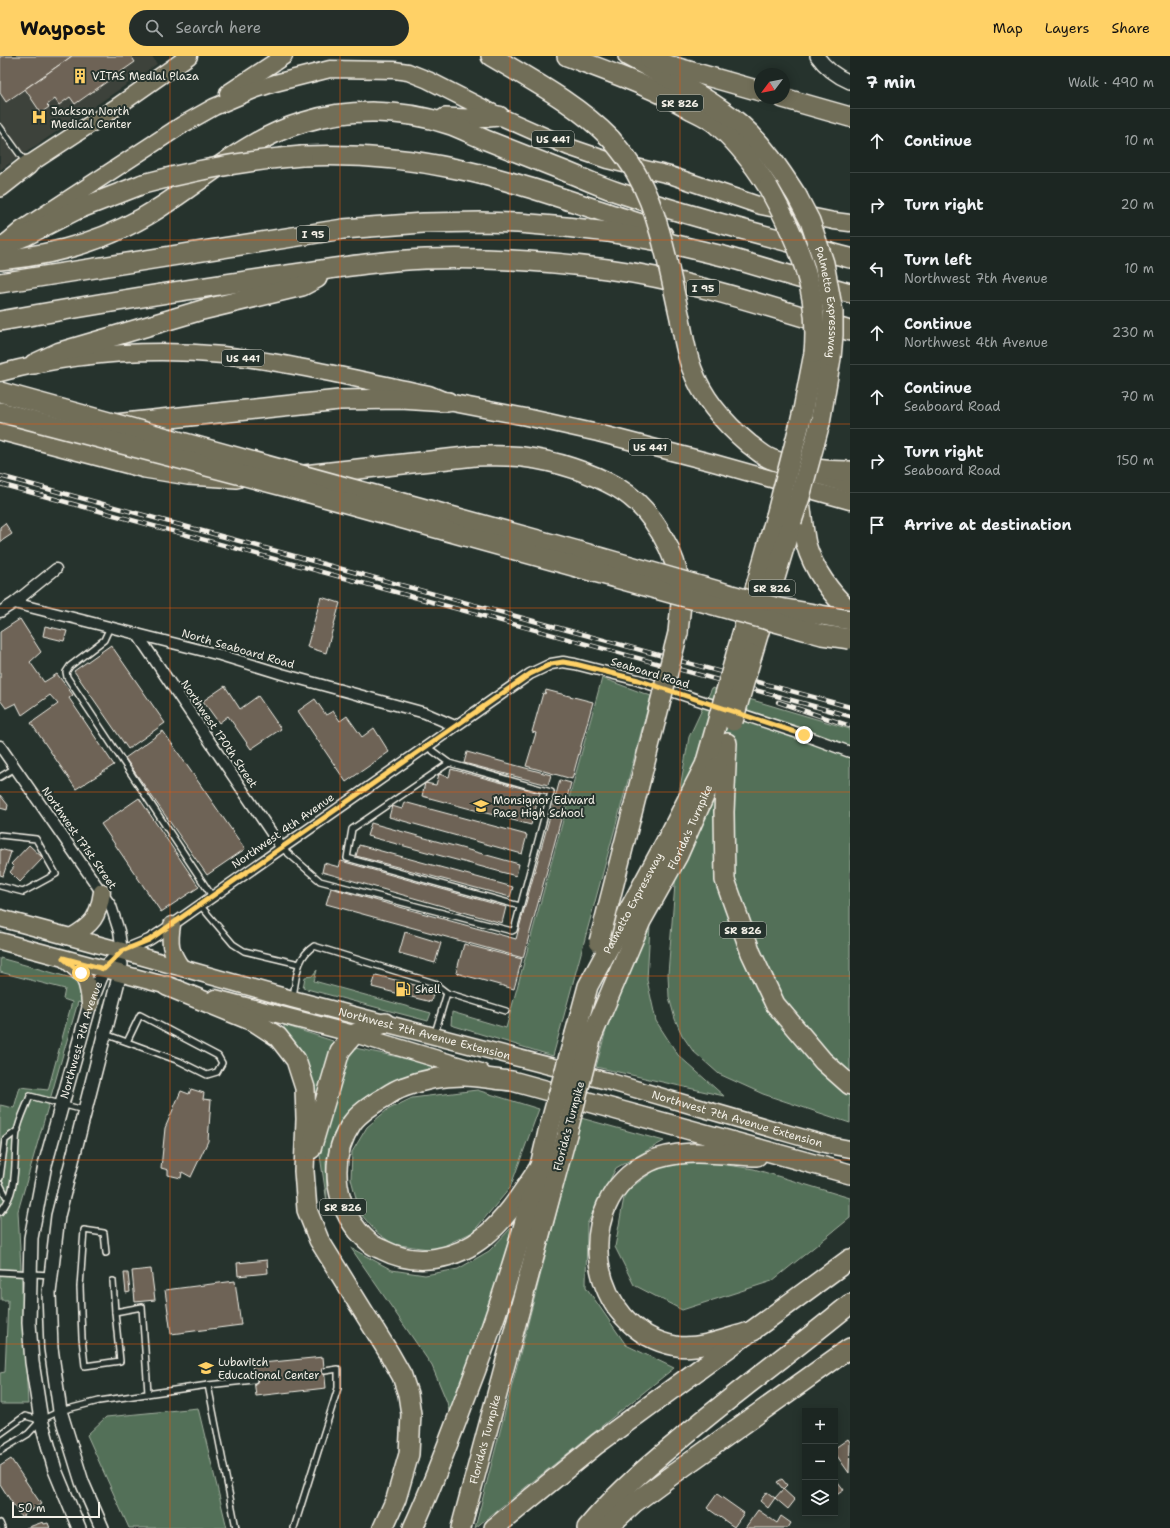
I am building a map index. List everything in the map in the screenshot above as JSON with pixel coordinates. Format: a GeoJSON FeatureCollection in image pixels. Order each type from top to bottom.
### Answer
{"type":"FeatureCollection","features":[{"type":"Feature","properties":{"kind":"highway"},"geometry":{"type":"LineString","coordinates":[[491,56],[549,90],[576,108],[611,139],[629,162],[648,197],[666,258],[692,370],[712,406],[723,421],[758,451],[770,459],[784,464],[819,469],[850,471]]}},
{"type":"Feature","properties":{"kind":"highway","name":"Palmetto Expressway"},"geometry":{"type":"LineString","coordinates":[[541,1165],[557,1133],[584,1035],[588,986],[670,834],[705,765],[726,719],[745,653],[790,520],[800,497],[820,423],[822,355],[815,342],[812,290],[798,245],[768,186],[737,143],[715,123],[673,99],[613,73],[567,56]]}},
{"type":"Feature","properties":{"kind":"highway","name":"Palmetto Expressway"},"geometry":{"type":"LineString","coordinates":[[628,56],[718,107],[742,125],[762,148],[797,196],[810,221],[824,263],[833,312],[833,335],[822,355],[802,415],[790,520]]}},
{"type":"Feature","properties":{"kind":"highway"},"geometry":{"type":"LineString","coordinates":[[636,56],[754,90]]}},
{"type":"Feature","properties":{"kind":"highway"},"geometry":{"type":"LineString","coordinates":[[790,100],[850,117]]}},
{"type":"Feature","properties":{"kind":"highway"},"geometry":{"type":"LineString","coordinates":[[0,260],[24,258],[60,251],[92,241],[126,227],[160,208],[214,170],[272,134],[302,122],[322,117],[367,112],[388,112],[447,124],[616,192],[681,212],[850,258]]}},
{"type":"Feature","properties":{"kind":"highway"},"geometry":{"type":"LineString","coordinates":[[413,116],[468,119],[499,116]]}},
{"type":"Feature","properties":{"kind":"highway"},"geometry":{"type":"LineString","coordinates":[[4,245],[76,210],[143,184],[182,174],[237,164],[302,156],[337,156],[388,158],[466,171],[624,218],[641,224],[682,245]]}},
{"type":"Feature","properties":{"kind":"highway"},"geometry":{"type":"LineString","coordinates":[[3,181],[28,165]]}},
{"type":"Feature","properties":{"kind":"highway","name":"I 95"},"geometry":{"type":"LineString","coordinates":[[0,283],[343,230],[423,223],[480,222],[532,224],[608,232],[682,245],[850,293]]}},
{"type":"Feature","properties":{"kind":"highway","name":"I 95"},"geometry":{"type":"LineString","coordinates":[[0,321],[209,286],[335,268],[411,260],[470,259],[526,261],[600,268],[670,280],[729,294],[850,331]]}},
{"type":"Feature","properties":{"kind":"highway"},"geometry":{"type":"LineString","coordinates":[[34,364],[60,352],[173,318],[302,286],[335,268]]}},
{"type":"Feature","properties":{"kind":"highway"},"geometry":{"type":"LineString","coordinates":[[0,392],[774,607],[850,620]]}},
{"type":"Feature","properties":{"kind":"highway"},"geometry":{"type":"LineString","coordinates":[[0,424],[103,426],[339,400],[401,399],[448,402]]}},
{"type":"Feature","properties":{"kind":"highway"},"geometry":{"type":"LineString","coordinates":[[0,412],[310,493],[822,635],[850,640]]}},
{"type":"Feature","properties":{"kind":"highway"},"geometry":{"type":"LineString","coordinates":[[0,430],[145,468],[218,478],[245,479],[294,476],[475,456],[522,457],[546,461],[571,468],[619,489],[642,509],[655,525],[672,554],[677,569],[681,592],[678,633],[588,986]]}},
{"type":"Feature","properties":{"kind":"highway"},"geometry":{"type":"LineString","coordinates":[[790,520],[806,544],[818,572],[832,591],[850,611]]}},
{"type":"Feature","properties":{"kind":"highway","name":"SR 826"},"geometry":{"type":"LineString","coordinates":[[726,719],[727,743],[724,812],[725,880],[751,953],[775,1004],[823,1061],[850,1085]]}},
{"type":"Feature","properties":{"kind":"highway","name":"Florida's Turnpike"},"geometry":{"type":"LineString","coordinates":[[584,1035],[641,921],[678,855],[704,799],[727,743]]}},
{"type":"Feature","properties":{"kind":"highway"},"geometry":{"type":"LineString","coordinates":[[167,986],[255,1022],[278,1037],[296,1060],[305,1088],[306,1119],[304,1172],[307,1210],[319,1240],[402,1376],[408,1394],[412,1414],[409,1454],[396,1499],[383,1528]]}},
{"type":"Feature","properties":{"kind":"highway"},"geometry":{"type":"LineString","coordinates":[[304,1172],[319,1127],[340,1051],[354,1034],[385,1023]]}},
{"type":"Feature","properties":{"kind":"highway","name":"SR 826"},"geometry":{"type":"LineString","coordinates":[[541,1165],[504,1217],[484,1237],[463,1250],[441,1258],[418,1261],[394,1256],[370,1244],[353,1225],[341,1202],[336,1175],[340,1148],[353,1122],[376,1102],[403,1087],[432,1080],[463,1076],[512,1081],[850,1174]]}},
{"type":"Feature","properties":{"kind":"highway","name":"Florida's Turnpike"},"geometry":{"type":"LineString","coordinates":[[461,1528],[557,1133]]}},
{"type":"Feature","properties":{"kind":"highway"},"geometry":{"type":"LineString","coordinates":[[753,1331],[704,1345],[677,1346],[654,1339],[634,1327],[616,1308],[602,1279],[598,1249],[601,1218],[611,1195],[629,1175],[649,1162],[675,1153],[789,1157]]}},
{"type":"Feature","properties":{"kind":"highway","name":"Florida's Turnpike"},"geometry":{"type":"LineString","coordinates":[[413,1528],[430,1492],[490,1335],[541,1165]]}},
{"type":"Feature","properties":{"kind":"highway"},"geometry":{"type":"LineString","coordinates":[[498,1525],[597,1444],[850,1259]]}},
{"type":"Feature","properties":{"kind":"highway"},"geometry":{"type":"LineString","coordinates":[[588,1528],[596,1517],[648,1465],[707,1416],[850,1304]]}},
{"type":"Feature","properties":{"kind":"highway"},"geometry":{"type":"LineString","coordinates":[[607,1528],[634,1503],[659,1484],[850,1348]]}},
{"type":"Feature","properties":{"kind":"main road"},"geometry":{"type":"LineString","coordinates":[[207,111],[220,98],[284,56]]}},
{"type":"Feature","properties":{"kind":"main road"},"geometry":{"type":"LineString","coordinates":[[28,165],[115,108],[178,59]]}},
{"type":"Feature","properties":{"kind":"main road","name":"US 441"},"geometry":{"type":"LineString","coordinates":[[4,245],[22,230],[182,125],[207,111],[254,90],[330,69],[408,72],[428,80],[499,116],[569,147],[607,160],[670,175],[761,206],[850,223]]}},
{"type":"Feature","properties":{"kind":"main road","name":"US 441"},"geometry":{"type":"LineString","coordinates":[[0,373],[34,364],[92,356],[138,352],[221,355],[296,367],[429,394],[448,402],[598,433],[714,463],[850,501]]}},
{"type":"Feature","properties":{"kind":"main road"},"geometry":{"type":"LineString","coordinates":[[784,464],[826,479],[850,485]]}},
{"type":"Feature","properties":{"kind":"main road"},"geometry":{"type":"LineString","coordinates":[[71,937],[84,930],[96,917],[102,892]]}},
{"type":"Feature","properties":{"kind":"main road","name":"Northwest 7th Avenue Extension"},"geometry":{"type":"LineString","coordinates":[[0,918],[292,999],[611,1082],[793,1135],[850,1149]]}},
{"type":"Feature","properties":{"kind":"main road"},"geometry":{"type":"LineString","coordinates":[[172,924],[170,948],[180,967]]}},
{"type":"Feature","properties":{"kind":"main road","name":"Northwest 7th Avenue Extension"},"geometry":{"type":"LineString","coordinates":[[0,941],[354,1034],[512,1081]]}},
{"type":"Feature","properties":{"kind":"main road"},"geometry":{"type":"LineString","coordinates":[[63,958],[81,973],[86,980],[89,988],[90,1004]]}},
{"type":"Feature","properties":{"kind":"street"},"geometry":{"type":"LineString","coordinates":[[817,56],[826,68],[850,82]]}},
{"type":"Feature","properties":{"kind":"street"},"geometry":{"type":"LineString","coordinates":[[0,612],[14,603],[56,569]]}},
{"type":"Feature","properties":{"kind":"street","name":"North Seaboard Road"},"geometry":{"type":"LineString","coordinates":[[14,603],[220,655],[282,674],[425,713],[454,726]]}},
{"type":"Feature","properties":{"kind":"street","name":"Northwest 170th Street"},"geometry":{"type":"LineString","coordinates":[[138,634],[281,847]]}},
{"type":"Feature","properties":{"kind":"street","name":"Seaboard Road"},"geometry":{"type":"LineString","coordinates":[[454,726],[530,674],[551,664],[563,662],[638,680],[804,735],[850,752]]}},
{"type":"Feature","properties":{"kind":"street","name":"Northwest 4th Avenue"},"geometry":{"type":"LineString","coordinates":[[122,951],[149,940],[454,726]]}},
{"type":"Feature","properties":{"kind":"street","name":"Northwest 171st Street"},"geometry":{"type":"LineString","coordinates":[[0,746],[111,906],[119,930],[122,951]]}},
{"type":"Feature","properties":{"kind":"street","name":"Northwest 7th Avenue"},"geometry":{"type":"LineString","coordinates":[[79,1528],[55,1470],[41,1420],[31,1354],[29,1322],[31,1238],[45,1165],[90,1004],[104,969],[122,951]]}},
{"type":"Feature","properties":{"kind":"street","name":"Northwest 7th Avenue"},"geometry":{"type":"LineString","coordinates":[[102,1528],[82,1482],[60,1411],[51,1348],[48,1293],[58,1216],[120,973],[122,951]]}},
{"type":"Feature","properties":{"kind":"lane"},"geometry":{"type":"LineString","coordinates":[[0,127],[28,165]]}},
{"type":"Feature","properties":{"kind":"lane"},"geometry":{"type":"LineString","coordinates":[[110,627],[104,640],[70,666],[66,672],[67,677],[212,896]]}},
{"type":"Feature","properties":{"kind":"lane"},"geometry":{"type":"LineString","coordinates":[[281,847],[320,881],[510,931],[514,930],[551,792],[449,762],[426,746]]}},
{"type":"Feature","properties":{"kind":"lane"},"geometry":{"type":"LineString","coordinates":[[449,762],[352,829],[347,858],[520,906]]}},
{"type":"Feature","properties":{"kind":"lane"},"geometry":{"type":"LineString","coordinates":[[0,777],[15,768]]}},
{"type":"Feature","properties":{"kind":"lane"},"geometry":{"type":"LineString","coordinates":[[0,835],[36,839],[56,874],[23,892],[0,886]]}},
{"type":"Feature","properties":{"kind":"lane"},"geometry":{"type":"LineString","coordinates":[[200,905],[233,944],[244,951],[299,964]]}},
{"type":"Feature","properties":{"kind":"lane"},"geometry":{"type":"LineString","coordinates":[[292,999],[299,964],[306,952],[314,946],[434,983],[447,993],[506,1011]]}},
{"type":"Feature","properties":{"kind":"lane"},"geometry":{"type":"LineString","coordinates":[[434,1036],[447,993]]}},
{"type":"Feature","properties":{"kind":"lane"},"geometry":{"type":"LineString","coordinates":[[104,1034],[179,1061],[207,1075],[217,1072],[222,1063],[218,1056],[140,1015],[127,1042]]}},
{"type":"Feature","properties":{"kind":"lane"},"geometry":{"type":"LineString","coordinates":[[0,1212],[5,1206],[13,1187],[18,1130],[30,1096],[84,1110]]}},
{"type":"Feature","properties":{"kind":"lane"},"geometry":{"type":"LineString","coordinates":[[0,1178],[5,1140],[18,1130]]}},
{"type":"Feature","properties":{"kind":"lane"},"geometry":{"type":"LineString","coordinates":[[0,1184],[6,1196],[9,1197]]}},
{"type":"Feature","properties":{"kind":"lane"},"geometry":{"type":"LineString","coordinates":[[106,1253],[104,1233],[84,1230],[80,1287],[82,1338],[85,1366],[120,1361],[113,1281]]}},
{"type":"Feature","properties":{"kind":"lane"},"geometry":{"type":"LineString","coordinates":[[0,1272],[51,1275]]}},
{"type":"Feature","properties":{"kind":"lane"},"geometry":{"type":"LineString","coordinates":[[116,1312],[142,1307],[148,1393]]}},
{"type":"Feature","properties":{"kind":"lane"},"geometry":{"type":"LineString","coordinates":[[294,1528],[338,1388],[338,1369],[325,1371]]}},
{"type":"Feature","properties":{"kind":"lane"},"geometry":{"type":"LineString","coordinates":[[0,1451],[28,1434],[41,1420],[60,1411],[99,1401],[148,1393],[254,1380]]}},
{"type":"Feature","properties":{"kind":"lane"},"geometry":{"type":"LineString","coordinates":[[208,1385],[236,1528]]}},
{"type":"Feature","properties":{"kind":"lane"},"geometry":{"type":"LineString","coordinates":[[0,1434],[25,1416],[41,1420]]}},
{"type":"Feature","properties":{"kind":"lane"},"geometry":{"type":"LineString","coordinates":[[0,1523],[2,1528]]}},
{"type":"Feature","properties":{"kind":"shaded area","name":"Jackson North Medical Center"},"geometry":{"type":"Polygon","coordinates":[[[0,56],[152,56],[157,64],[0,170],[0,56]]]}},
{"type":"Feature","properties":{"kind":"green space"},"geometry":{"type":"Polygon","coordinates":[[[602,678],[651,696],[553,1056],[451,1025],[452,1012],[506,1028],[602,678]]]}},
{"type":"Feature","properties":{"kind":"green space"},"geometry":{"type":"Polygon","coordinates":[[[712,688],[850,729],[850,1123],[763,1094],[719,1074],[693,1051],[682,1035],[675,1019],[669,997],[668,974],[680,788],[689,737],[712,688]]]}},
{"type":"Feature","properties":{"kind":"green space"},"geometry":{"type":"Polygon","coordinates":[[[654,853],[647,980],[656,1021],[678,1055],[724,1096],[596,1067],[654,853]]]}},
{"type":"Feature","properties":{"kind":"green space"},"geometry":{"type":"Polygon","coordinates":[[[0,958],[75,979],[78,982],[84,1000],[81,1003],[78,1002],[18,1211],[28,1404],[0,1404],[0,1373],[5,1372],[8,1300],[1,1300],[0,1288],[0,1105],[14,1108],[20,1087],[48,1090],[72,1002],[63,999],[65,989],[0,972],[0,958]]]}},
{"type":"Feature","properties":{"kind":"green space"},"geometry":{"type":"Polygon","coordinates":[[[317,970],[314,981],[431,1013],[428,1021],[303,988],[305,977],[312,976],[317,970]]]}},
{"type":"Feature","properties":{"kind":"green space"},"geometry":{"type":"Polygon","coordinates":[[[284,1025],[333,1041],[314,1119],[284,1031],[284,1025]]]}},
{"type":"Feature","properties":{"kind":"green space"},"geometry":{"type":"Polygon","coordinates":[[[350,1047],[447,1067],[394,1080],[352,1109],[333,1135],[326,1162],[327,1202],[319,1149],[350,1047]]]}},
{"type":"Feature","properties":{"kind":"green space"},"geometry":{"type":"Polygon","coordinates":[[[477,1090],[539,1109],[510,1188],[473,1232],[435,1250],[393,1244],[376,1232],[360,1213],[351,1179],[352,1152],[367,1127],[387,1110],[412,1098],[477,1090]]]}},
{"type":"Feature","properties":{"kind":"green space"},"geometry":{"type":"Polygon","coordinates":[[[581,1118],[664,1141],[616,1168],[587,1224],[586,1287],[626,1345],[674,1368],[475,1528],[581,1118]]]}},
{"type":"Feature","properties":{"kind":"green space"},"geometry":{"type":"Polygon","coordinates":[[[673,1157],[754,1169],[850,1198],[850,1218],[772,1281],[682,1310],[634,1285],[615,1247],[625,1192],[673,1157]]]}},
{"type":"Feature","properties":{"kind":"green space"},"geometry":{"type":"Polygon","coordinates":[[[512,1227],[456,1444],[447,1402],[432,1366],[351,1248],[392,1270],[425,1275],[458,1269],[489,1251],[512,1227]]]}},
{"type":"Feature","properties":{"kind":"green space"},"geometry":{"type":"Polygon","coordinates":[[[198,1408],[227,1528],[129,1528],[87,1435],[106,1417],[198,1408]]]}},
{"type":"Feature","properties":{"kind":"building"},"geometry":{"type":"Polygon","coordinates":[[[0,56],[72,56],[6,102],[0,93],[0,56]]]}},
{"type":"Feature","properties":{"kind":"building","name":"VITAS Medial Plaza"},"geometry":{"type":"Polygon","coordinates":[[[72,56],[131,56],[135,62],[75,104],[70,97],[59,105],[55,99],[47,105],[49,107],[41,113],[25,89],[72,56]]]}},
{"type":"Feature","properties":{"kind":"building"},"geometry":{"type":"Polygon","coordinates":[[[5,523],[12,534],[0,542],[0,527],[5,523]]]}},
{"type":"Feature","properties":{"kind":"building"},"geometry":{"type":"Polygon","coordinates":[[[321,597],[340,603],[326,653],[307,647],[321,597]]]}},
{"type":"Feature","properties":{"kind":"building"},"geometry":{"type":"Polygon","coordinates":[[[20,619],[41,652],[30,662],[44,682],[57,674],[73,695],[69,698],[114,765],[76,789],[31,723],[58,704],[50,695],[22,715],[16,703],[6,708],[0,700],[0,632],[20,619]]]}},
{"type":"Feature","properties":{"kind":"building"},"geometry":{"type":"Polygon","coordinates":[[[45,626],[67,631],[64,641],[43,636],[45,626]]]}},
{"type":"Feature","properties":{"kind":"building"},"geometry":{"type":"Polygon","coordinates":[[[111,645],[165,723],[128,749],[74,671],[111,645]]]}},
{"type":"Feature","properties":{"kind":"building"},"geometry":{"type":"Polygon","coordinates":[[[225,686],[240,709],[258,696],[281,729],[251,749],[228,716],[219,723],[203,701],[225,686]]]}},
{"type":"Feature","properties":{"kind":"building"},"geometry":{"type":"Polygon","coordinates":[[[546,690],[593,702],[572,779],[526,766],[536,733],[532,732],[543,693],[545,694],[546,690]]]}},
{"type":"Feature","properties":{"kind":"building"},"geometry":{"type":"Polygon","coordinates":[[[315,699],[326,715],[333,711],[340,721],[347,716],[362,737],[374,728],[389,752],[346,782],[298,711],[315,699]]]}},
{"type":"Feature","properties":{"kind":"building"},"geometry":{"type":"Polygon","coordinates":[[[163,731],[245,849],[207,875],[125,758],[163,731]]]}},
{"type":"Feature","properties":{"kind":"building"},"geometry":{"type":"Polygon","coordinates":[[[467,752],[551,775],[548,785],[464,763],[467,752]]]}},
{"type":"Feature","properties":{"kind":"building"},"geometry":{"type":"Polygon","coordinates":[[[451,769],[540,793],[531,825],[422,796],[425,783],[436,785],[439,774],[449,777],[451,769]]]}},
{"type":"Feature","properties":{"kind":"building"},"geometry":{"type":"Polygon","coordinates":[[[560,780],[571,783],[523,958],[326,904],[331,888],[516,939],[560,780]]]}},
{"type":"Feature","properties":{"kind":"building"},"geometry":{"type":"Polygon","coordinates":[[[0,795],[8,805],[7,810],[0,808],[0,795]]]}},
{"type":"Feature","properties":{"kind":"building"},"geometry":{"type":"Polygon","coordinates":[[[139,798],[199,887],[161,912],[101,824],[139,798]]]}},
{"type":"Feature","properties":{"kind":"building"},"geometry":{"type":"Polygon","coordinates":[[[404,802],[527,835],[522,854],[389,817],[392,806],[402,809],[404,802]]]}},
{"type":"Feature","properties":{"kind":"building"},"geometry":{"type":"Polygon","coordinates":[[[371,823],[519,864],[516,876],[367,836],[371,823]]]}},
{"type":"Feature","properties":{"kind":"building"},"geometry":{"type":"Polygon","coordinates":[[[29,845],[43,858],[20,882],[10,872],[14,867],[11,864],[29,845]]]}},
{"type":"Feature","properties":{"kind":"building"},"geometry":{"type":"Polygon","coordinates":[[[359,845],[513,887],[510,897],[356,856],[359,845]]]}},
{"type":"Feature","properties":{"kind":"building"},"geometry":{"type":"Polygon","coordinates":[[[0,849],[11,852],[3,876],[0,875],[0,849]]]}},
{"type":"Feature","properties":{"kind":"building"},"geometry":{"type":"Polygon","coordinates":[[[341,861],[506,907],[502,923],[322,872],[324,863],[339,867],[341,861]]]}},
{"type":"Feature","properties":{"kind":"building"},"geometry":{"type":"Polygon","coordinates":[[[405,932],[441,943],[435,963],[399,953],[405,932]]]}},
{"type":"Feature","properties":{"kind":"building"},"geometry":{"type":"Polygon","coordinates":[[[464,944],[522,959],[514,989],[456,973],[464,944]]]}},
{"type":"Feature","properties":{"kind":"building","name":"Shell"},"geometry":{"type":"Polygon","coordinates":[[[376,975],[434,990],[431,1002],[372,987],[376,975]]]}},
{"type":"Feature","properties":{"kind":"building"},"geometry":{"type":"Polygon","coordinates":[[[191,1089],[204,1093],[203,1099],[211,1100],[208,1141],[191,1177],[182,1172],[181,1178],[168,1175],[168,1170],[161,1168],[165,1128],[181,1091],[189,1094],[191,1089]]]}},
{"type":"Feature","properties":{"kind":"building"},"geometry":{"type":"Polygon","coordinates":[[[267,1260],[268,1273],[238,1276],[237,1263],[267,1260]]]}},
{"type":"Feature","properties":{"kind":"building"},"geometry":{"type":"Polygon","coordinates":[[[151,1269],[155,1300],[135,1302],[132,1271],[151,1269]]]}},
{"type":"Feature","properties":{"kind":"building"},"geometry":{"type":"Polygon","coordinates":[[[124,1273],[128,1273],[130,1292],[126,1293],[124,1273]]]}},
{"type":"Feature","properties":{"kind":"building"},"geometry":{"type":"Polygon","coordinates":[[[235,1281],[241,1325],[171,1334],[165,1290],[235,1281]]]}},
{"type":"Feature","properties":{"kind":"building"},"geometry":{"type":"Polygon","coordinates":[[[323,1357],[326,1388],[256,1396],[252,1364],[323,1357]]]}},
{"type":"Feature","properties":{"kind":"building"},"geometry":{"type":"Polygon","coordinates":[[[848,1439],[850,1442],[849,1473],[838,1457],[838,1446],[848,1439]]]}},
{"type":"Feature","properties":{"kind":"building"},"geometry":{"type":"Polygon","coordinates":[[[11,1459],[41,1504],[21,1517],[0,1484],[0,1466],[11,1459]]]}},
{"type":"Feature","properties":{"kind":"building"},"geometry":{"type":"Polygon","coordinates":[[[782,1479],[787,1485],[783,1489],[777,1482],[782,1479]]]}},
{"type":"Feature","properties":{"kind":"building"},"geometry":{"type":"Polygon","coordinates":[[[838,1482],[844,1490],[838,1494],[838,1482]]]}},
{"type":"Feature","properties":{"kind":"building"},"geometry":{"type":"Polygon","coordinates":[[[783,1489],[795,1500],[788,1509],[775,1498],[783,1489]]]}},
{"type":"Feature","properties":{"kind":"building"},"geometry":{"type":"Polygon","coordinates":[[[767,1492],[775,1498],[768,1508],[760,1501],[767,1492]]]}},
{"type":"Feature","properties":{"kind":"building"},"geometry":{"type":"Polygon","coordinates":[[[717,1494],[744,1513],[734,1527],[707,1508],[717,1494]]]}},
{"type":"Feature","properties":{"kind":"building"},"geometry":{"type":"Polygon","coordinates":[[[758,1510],[777,1523],[781,1516],[791,1523],[788,1528],[745,1528],[758,1510]]]}},
{"type":"Feature","properties":{"kind":"building"},"geometry":{"type":"Polygon","coordinates":[[[43,1522],[44,1524],[48,1523],[50,1528],[26,1528],[43,1522]]]}},
{"type":"Feature","properties":{"kind":"railway"},"geometry":{"type":"LineString","coordinates":[[0,476],[850,707]]}},
{"type":"Feature","properties":{"kind":"railway"},"geometry":{"type":"LineString","coordinates":[[0,484],[850,716]]}},
{"type":"Feature","properties":{"kind":"railway"},"geometry":{"type":"LineString","coordinates":[[778,702],[850,726]]}},
{"type":"Feature","properties":{"kind":"place","name":"VITAS Medial Plaza"},"geometry":{"type":"Point","coordinates":[80,76]}},
{"type":"Feature","properties":{"kind":"place","name":"Jackson North Medical Center"},"geometry":{"type":"Point","coordinates":[39,117]}},
{"type":"Feature","properties":{"kind":"place","name":"Monsignor Edward Pace High School"},"geometry":{"type":"Point","coordinates":[481,806]}},
{"type":"Feature","properties":{"kind":"place","name":"Shell"},"geometry":{"type":"Point","coordinates":[403,989]}},
{"type":"Feature","properties":{"kind":"place","name":"Lubavitch Educational Center"},"geometry":{"type":"Point","coordinates":[206,1368]}},
{"type":"Feature","properties":{"kind":"route"},"geometry":{"type":"LineString","coordinates":[[81,973],[63,958],[104,969],[122,951],[149,940],[530,674],[551,664],[563,662],[575,664],[638,680],[804,735]]}}]}
